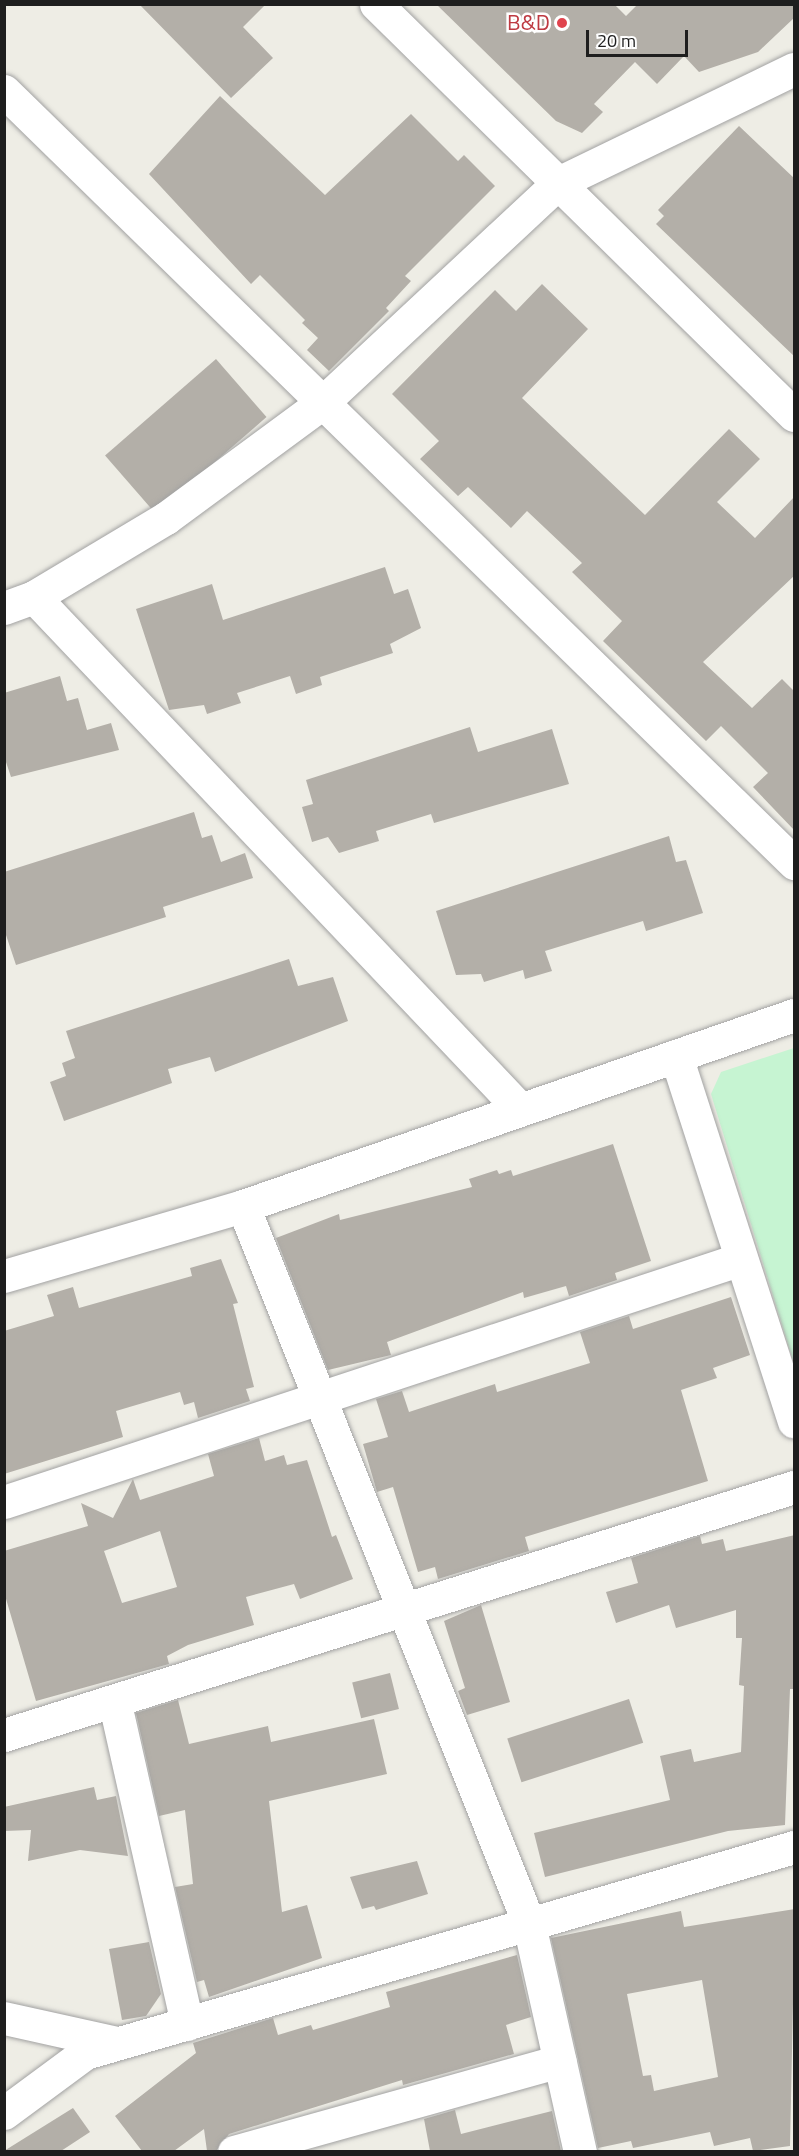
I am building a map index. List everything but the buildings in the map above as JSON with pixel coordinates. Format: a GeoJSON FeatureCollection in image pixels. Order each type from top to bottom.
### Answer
{"type":"FeatureCollection","features":[{"type":"Feature","properties":{"kind":"street"},"geometry":{"type":"LineString","coordinates":[[376,4],[795,415]]}},
{"type":"Feature","properties":{"kind":"street"},"geometry":{"type":"LineString","coordinates":[[520,1109],[19,602],[166,518],[322,403],[558,183],[795,69]]}},
{"type":"Feature","properties":{"kind":"street"},"geometry":{"type":"LineString","coordinates":[[4,91],[795,863]]}},
{"type":"Feature","properties":{"kind":"street"},"geometry":{"type":"LineString","coordinates":[[4,1276],[243,1206],[795,1015]]}},
{"type":"Feature","properties":{"kind":"street"},"geometry":{"type":"LineString","coordinates":[[676,1056],[795,1421]]}},
{"type":"Feature","properties":{"kind":"street"},"geometry":{"type":"LineString","coordinates":[[243,1206],[529,1924],[580,2151]]}},
{"type":"Feature","properties":{"kind":"street"},"geometry":{"type":"LineString","coordinates":[[4,1502],[321,1401],[741,1259]]}},
{"type":"Feature","properties":{"kind":"street"},"geometry":{"type":"LineString","coordinates":[[4,1735],[115,1704],[403,1607],[795,1487]]}},
{"type":"Feature","properties":{"kind":"street"},"geometry":{"type":"LineString","coordinates":[[115,1704],[188,2024]]}},
{"type":"Feature","properties":{"kind":"street"},"geometry":{"type":"LineString","coordinates":[[4,2113],[85,2053],[795,1847]]}},
{"type":"Feature","properties":{"kind":"street"},"geometry":{"type":"LineString","coordinates":[[4,2018],[118,2043]]}},
{"type":"Feature","properties":{"kind":"street"},"geometry":{"type":"LineString","coordinates":[[234,2151],[560,2061]]}},
{"type":"Feature","properties":{"kind":"green space"},"geometry":{"type":"Polygon","coordinates":[[[794,1048],[794,1364],[711,1094],[721,1072],[794,1048]]]}},
{"type":"Feature","properties":{"kind":"place","name":"B&D"},"geometry":{"type":"Point","coordinates":[562,23]}}]}
